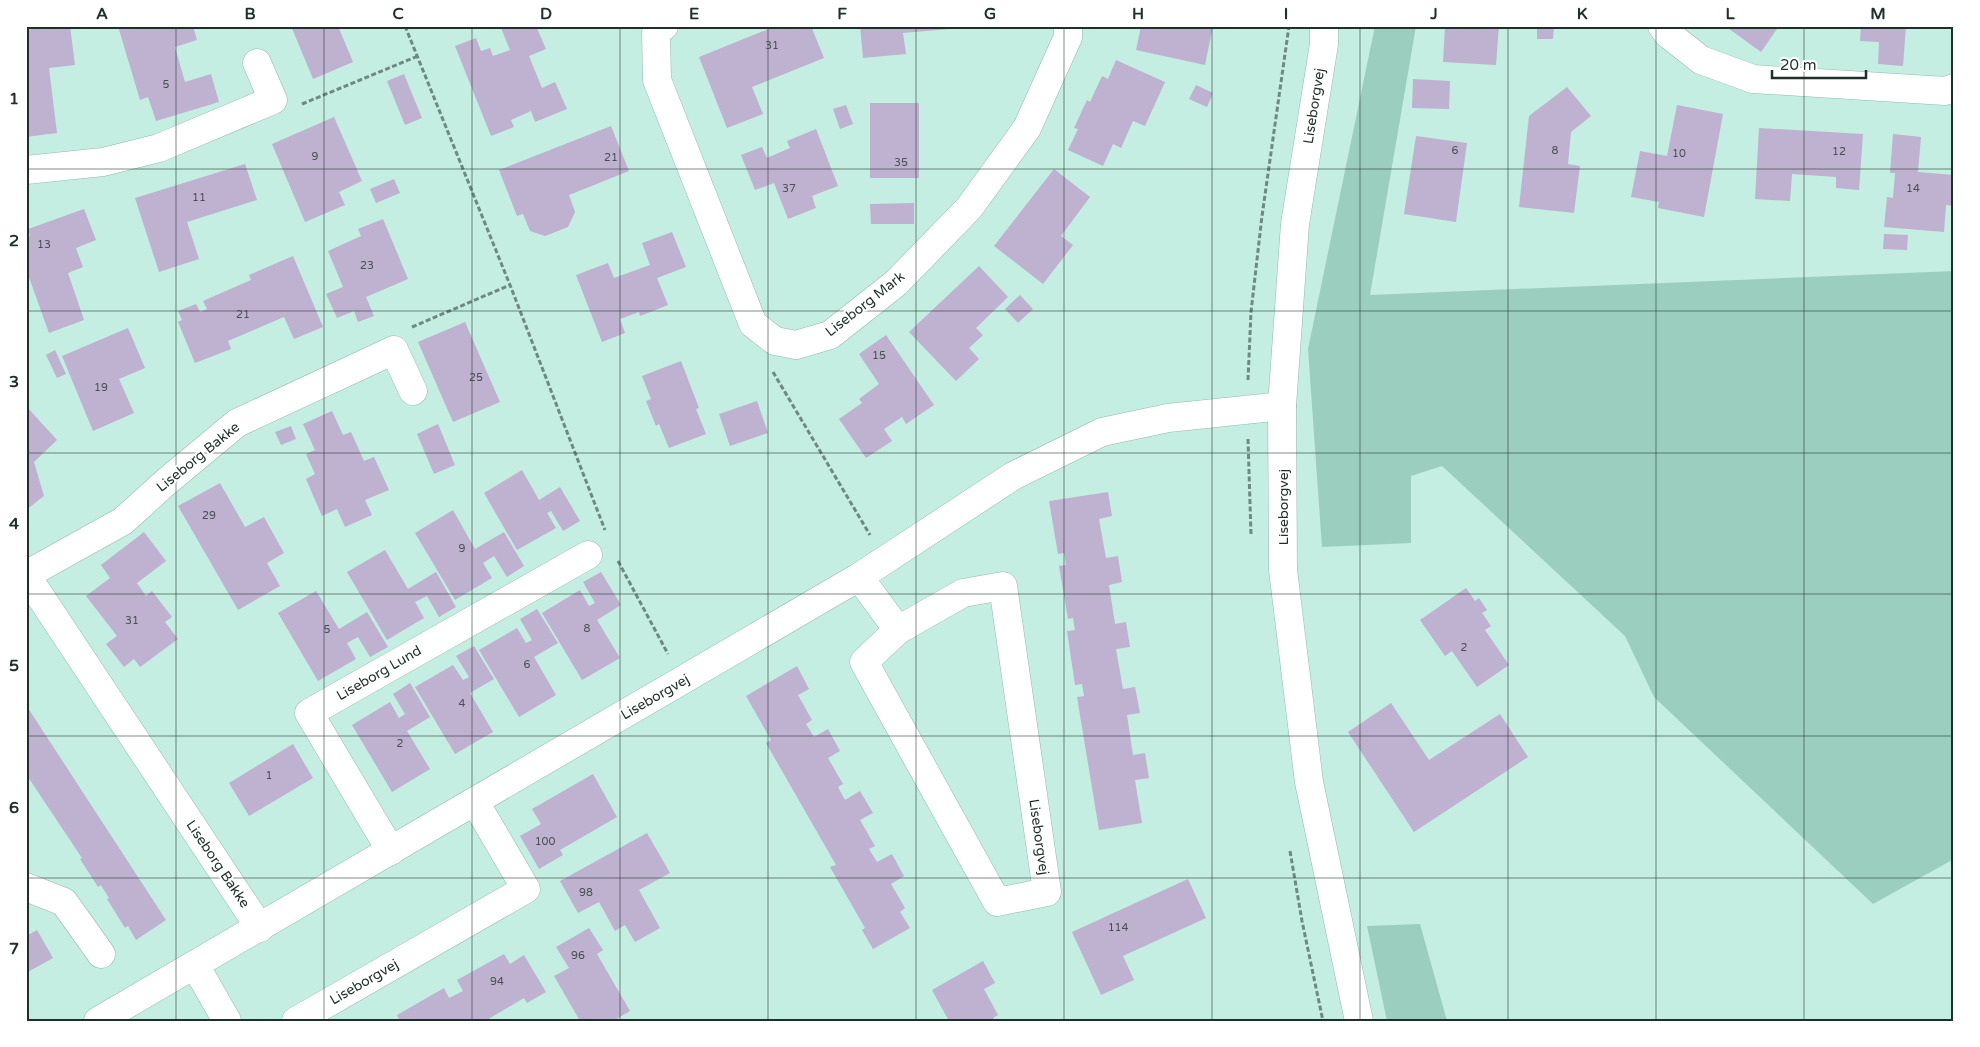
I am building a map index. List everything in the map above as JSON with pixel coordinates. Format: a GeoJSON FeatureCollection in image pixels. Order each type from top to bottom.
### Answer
{"type":"FeatureCollection","features":[{"type":"Feature","properties":{"kind":"street","name":"Liseborg Mark"},"geometry":{"type":"LineString","coordinates":[[654,28],[657,80],[752,324],[776,341],[796,345],[830,335],[896,284],[969,208],[1027,128],[1068,37],[1068,26]]}},
{"type":"Feature","properties":{"kind":"street"},"geometry":{"type":"LineString","coordinates":[[1662,26],[1668,34],[1701,60],[1753,79],[1945,91],[1954,88]]}},
{"type":"Feature","properties":{"kind":"street","name":"Liseborgvej"},"geometry":{"type":"LineString","coordinates":[[1326,32],[1295,224],[1282,406],[1283,570],[1308,772],[1359,1021]]}},
{"type":"Feature","properties":{"kind":"street"},"geometry":{"type":"LineString","coordinates":[[26,170],[103,162],[159,148],[273,100],[257,63]]}},
{"type":"Feature","properties":{"kind":"street"},"geometry":{"type":"LineString","coordinates":[[394,350],[413,390]]}},
{"type":"Feature","properties":{"kind":"street","name":"Liseborg Bakke"},"geometry":{"type":"LineString","coordinates":[[260,928],[29,586],[123,521],[166,482],[237,423],[394,350]]}},
{"type":"Feature","properties":{"kind":"street","name":"Liseborgvej"},"geometry":{"type":"LineString","coordinates":[[98,1021],[860,577],[1013,476],[1102,432],[1168,418],[1282,406]]}},
{"type":"Feature","properties":{"kind":"street","name":"Liseborg Lund"},"geometry":{"type":"LineString","coordinates":[[390,850],[309,713],[601,554]]}},
{"type":"Feature","properties":{"kind":"street"},"geometry":{"type":"LineString","coordinates":[[860,577],[898,630]]}},
{"type":"Feature","properties":{"kind":"street","name":"Liseborgvej"},"geometry":{"type":"LineString","coordinates":[[1003,586],[1047,892],[997,902],[864,662],[898,630],[964,593],[1003,586]]}},
{"type":"Feature","properties":{"kind":"street","name":"Liseborgvej"},"geometry":{"type":"LineString","coordinates":[[296,1021],[526,889],[476,802]]}},
{"type":"Feature","properties":{"kind":"street"},"geometry":{"type":"LineString","coordinates":[[26,887],[64,902],[101,954]]}},
{"type":"Feature","properties":{"kind":"street"},"geometry":{"type":"LineString","coordinates":[[195,965],[227,1021]]}},
{"type":"Feature","properties":{"kind":"path"},"geometry":{"type":"LineString","coordinates":[[406,26],[510,285],[607,535]]}},
{"type":"Feature","properties":{"kind":"path"},"geometry":{"type":"LineString","coordinates":[[273,100],[295,107],[418,56]]}},
{"type":"Feature","properties":{"kind":"path"},"geometry":{"type":"LineString","coordinates":[[394,350],[397,333],[510,285]]}},
{"type":"Feature","properties":{"kind":"path"},"geometry":{"type":"LineString","coordinates":[[776,341],[772,371],[885,561]]}},
{"type":"Feature","properties":{"kind":"path"},"geometry":{"type":"LineString","coordinates":[[601,554],[683,681]]}},
{"type":"Feature","properties":{"kind":"green space"},"geometry":{"type":"Polygon","coordinates":[[[1375,26],[1416,26],[1370,295],[1954,271],[1954,859],[1873,904],[1654,697],[1625,636],[1442,466],[1411,476],[1411,543],[1322,547],[1308,349],[1375,26]]]}},
{"type":"Feature","properties":{"kind":"green space"},"geometry":{"type":"Polygon","coordinates":[[[1420,924],[1447,1021],[1387,1021],[1367,926],[1420,924]]]}},
{"type":"Feature","properties":{"kind":"building"},"geometry":{"type":"Polygon","coordinates":[[[70,26],[75,65],[49,68],[57,133],[26,137],[26,30],[70,26]]]}},
{"type":"Feature","properties":{"kind":"building"},"geometry":{"type":"Polygon","coordinates":[[[118,26],[193,26],[197,40],[175,47],[185,82],[211,74],[219,102],[156,121],[148,97],[140,100],[118,26]]]}},
{"type":"Feature","properties":{"kind":"building"},"geometry":{"type":"Polygon","coordinates":[[[291,26],[338,26],[353,62],[313,79],[291,26]]]}},
{"type":"Feature","properties":{"kind":"building"},"geometry":{"type":"Polygon","coordinates":[[[506,26],[536,26],[546,49],[529,56],[542,88],[555,82],[567,109],[535,122],[531,111],[511,120],[514,127],[491,136],[455,46],[476,38],[481,51],[490,48],[493,56],[510,50],[501,28],[506,26]]]}},
{"type":"Feature","properties":{"kind":"building"},"geometry":{"type":"Polygon","coordinates":[[[776,26],[811,26],[824,58],[752,87],[763,114],[727,128],[699,57],[776,26]]]}},
{"type":"Feature","properties":{"kind":"building"},"geometry":{"type":"Polygon","coordinates":[[[860,26],[961,26],[961,28],[903,33],[906,54],[863,58],[860,26]]]}},
{"type":"Feature","properties":{"kind":"building"},"geometry":{"type":"Polygon","coordinates":[[[1141,26],[1213,26],[1205,65],[1136,50],[1141,26]]]}},
{"type":"Feature","properties":{"kind":"building"},"geometry":{"type":"Polygon","coordinates":[[[1445,26],[1499,26],[1496,65],[1443,62],[1445,26]]]}},
{"type":"Feature","properties":{"kind":"building"},"geometry":{"type":"Polygon","coordinates":[[[1537,26],[1554,26],[1553,39],[1537,39],[1537,26]]]}},
{"type":"Feature","properties":{"kind":"building"},"geometry":{"type":"Polygon","coordinates":[[[1725,26],[1779,26],[1761,52],[1725,26]]]}},
{"type":"Feature","properties":{"kind":"building"},"geometry":{"type":"Polygon","coordinates":[[[1861,26],[1906,26],[1903,66],[1878,64],[1879,42],[1860,41],[1861,26]]]}},
{"type":"Feature","properties":{"kind":"building"},"geometry":{"type":"Polygon","coordinates":[[[1116,60],[1165,82],[1145,126],[1133,121],[1121,148],[1113,144],[1103,166],[1068,150],[1078,129],[1074,128],[1087,100],[1090,102],[1102,76],[1108,79],[1116,60]]]}},
{"type":"Feature","properties":{"kind":"building"},"geometry":{"type":"Polygon","coordinates":[[[404,74],[422,118],[405,125],[387,81],[404,74]]]}},
{"type":"Feature","properties":{"kind":"building"},"geometry":{"type":"Polygon","coordinates":[[[1413,79],[1450,81],[1449,109],[1412,108],[1413,79]]]}},
{"type":"Feature","properties":{"kind":"building"},"geometry":{"type":"Polygon","coordinates":[[[1196,85],[1213,93],[1207,107],[1189,99],[1196,85]]]}},
{"type":"Feature","properties":{"kind":"building"},"geometry":{"type":"Polygon","coordinates":[[[1567,87],[1591,116],[1571,132],[1568,164],[1580,166],[1574,213],[1519,207],[1529,116],[1567,87]]]}},
{"type":"Feature","properties":{"kind":"building"},"geometry":{"type":"Polygon","coordinates":[[[870,103],[919,103],[919,178],[870,178],[870,103]]]}},
{"type":"Feature","properties":{"kind":"building"},"geometry":{"type":"Polygon","coordinates":[[[846,105],[853,124],[840,129],[833,109],[846,105]]]}},
{"type":"Feature","properties":{"kind":"building"},"geometry":{"type":"Polygon","coordinates":[[[1677,105],[1723,114],[1704,217],[1658,208],[1659,202],[1631,197],[1640,151],[1667,156],[1677,105]]]}},
{"type":"Feature","properties":{"kind":"building"},"geometry":{"type":"Polygon","coordinates":[[[334,117],[362,181],[339,192],[345,205],[305,222],[272,144],[334,117]]]}},
{"type":"Feature","properties":{"kind":"building"},"geometry":{"type":"Polygon","coordinates":[[[611,126],[629,171],[569,195],[575,212],[568,227],[545,236],[530,231],[523,214],[517,216],[499,170],[611,126]]]}},
{"type":"Feature","properties":{"kind":"building"},"geometry":{"type":"Polygon","coordinates":[[[1759,128],[1863,134],[1859,190],[1836,188],[1836,177],[1792,174],[1790,201],[1755,199],[1759,128]]]}},
{"type":"Feature","properties":{"kind":"building"},"geometry":{"type":"Polygon","coordinates":[[[816,129],[838,186],[812,196],[816,208],[788,219],[774,183],[755,190],[741,155],[762,147],[767,158],[790,148],[787,141],[816,129]]]}},
{"type":"Feature","properties":{"kind":"building"},"geometry":{"type":"Polygon","coordinates":[[[1893,134],[1921,137],[1918,172],[1954,175],[1954,206],[1946,205],[1944,232],[1884,227],[1887,197],[1893,198],[1895,173],[1890,173],[1893,134]]]}},
{"type":"Feature","properties":{"kind":"building"},"geometry":{"type":"Polygon","coordinates":[[[1416,136],[1467,143],[1456,222],[1404,214],[1416,136]]]}},
{"type":"Feature","properties":{"kind":"building"},"geometry":{"type":"Polygon","coordinates":[[[245,164],[257,200],[187,222],[199,259],[159,272],[135,198],[245,164]]]}},
{"type":"Feature","properties":{"kind":"building"},"geometry":{"type":"Polygon","coordinates":[[[1054,169],[1090,197],[1061,236],[1073,245],[1043,284],[994,246],[1054,169]]]}},
{"type":"Feature","properties":{"kind":"building"},"geometry":{"type":"Polygon","coordinates":[[[394,179],[400,193],[376,203],[370,189],[394,179]]]}},
{"type":"Feature","properties":{"kind":"building"},"geometry":{"type":"Polygon","coordinates":[[[914,203],[914,224],[871,224],[870,204],[914,203]]]}},
{"type":"Feature","properties":{"kind":"building"},"geometry":{"type":"Polygon","coordinates":[[[84,209],[96,240],[76,248],[83,267],[68,273],[84,320],[49,333],[26,269],[26,238],[30,236],[28,229],[84,209]]]}},
{"type":"Feature","properties":{"kind":"building"},"geometry":{"type":"Polygon","coordinates":[[[383,219],[408,279],[366,297],[374,316],[358,322],[354,311],[337,318],[326,294],[343,287],[328,251],[361,236],[358,229],[383,219]]]}},
{"type":"Feature","properties":{"kind":"building"},"geometry":{"type":"Polygon","coordinates":[[[672,232],[686,267],[657,278],[668,305],[640,316],[639,312],[620,319],[625,333],[602,342],[576,275],[608,263],[614,278],[650,265],[642,243],[672,232]]]}},
{"type":"Feature","properties":{"kind":"building"},"geometry":{"type":"Polygon","coordinates":[[[1884,234],[1908,235],[1907,250],[1883,249],[1884,234]]]}},
{"type":"Feature","properties":{"kind":"building"},"geometry":{"type":"Polygon","coordinates":[[[293,256],[323,327],[294,339],[284,317],[228,341],[231,349],[195,363],[178,322],[182,320],[178,311],[196,304],[200,312],[207,309],[203,301],[251,280],[249,275],[293,256]]]}},
{"type":"Feature","properties":{"kind":"building"},"geometry":{"type":"Polygon","coordinates":[[[979,266],[1008,297],[976,328],[983,335],[969,348],[979,359],[956,381],[909,332],[979,266]]]}},
{"type":"Feature","properties":{"kind":"building"},"geometry":{"type":"Polygon","coordinates":[[[1020,295],[1033,309],[1018,323],[1005,309],[1020,295]]]}},
{"type":"Feature","properties":{"kind":"building"},"geometry":{"type":"Polygon","coordinates":[[[465,322],[500,402],[453,422],[418,342],[465,322]]]}},
{"type":"Feature","properties":{"kind":"building"},"geometry":{"type":"Polygon","coordinates":[[[128,328],[145,368],[119,379],[134,413],[93,431],[62,356],[128,328]]]}},
{"type":"Feature","properties":{"kind":"building"},"geometry":{"type":"Polygon","coordinates":[[[886,335],[934,405],[906,424],[902,417],[884,429],[892,441],[866,458],[839,419],[862,403],[859,399],[879,384],[859,354],[886,335]]]}},
{"type":"Feature","properties":{"kind":"building"},"geometry":{"type":"Polygon","coordinates":[[[55,350],[66,374],[57,378],[46,355],[55,350]]]}},
{"type":"Feature","properties":{"kind":"building"},"geometry":{"type":"Polygon","coordinates":[[[681,361],[699,408],[696,409],[706,434],[669,448],[659,424],[656,426],[646,401],[651,399],[642,376],[681,361]]]}},
{"type":"Feature","properties":{"kind":"building"},"geometry":{"type":"Polygon","coordinates":[[[757,401],[768,433],[730,446],[719,414],[757,401]]]}},
{"type":"Feature","properties":{"kind":"building"},"geometry":{"type":"Polygon","coordinates":[[[26,406],[57,440],[34,462],[44,496],[26,510],[26,406]]]}},
{"type":"Feature","properties":{"kind":"building"},"geometry":{"type":"Polygon","coordinates":[[[332,411],[343,435],[351,432],[364,461],[374,457],[389,490],[365,500],[372,515],[345,527],[337,509],[322,516],[306,479],[315,474],[306,454],[315,450],[303,424],[332,411]]]}},
{"type":"Feature","properties":{"kind":"building"},"geometry":{"type":"Polygon","coordinates":[[[438,424],[455,465],[434,474],[417,434],[438,424]]]}},
{"type":"Feature","properties":{"kind":"building"},"geometry":{"type":"Polygon","coordinates":[[[291,426],[296,439],[281,445],[275,432],[291,426]]]}},
{"type":"Feature","properties":{"kind":"building"},"geometry":{"type":"Polygon","coordinates":[[[522,470],[539,500],[560,487],[580,521],[563,531],[551,511],[547,513],[556,528],[517,550],[484,493],[522,470]]]}},
{"type":"Feature","properties":{"kind":"building"},"geometry":{"type":"Polygon","coordinates":[[[220,483],[245,527],[264,517],[284,553],[267,563],[280,586],[238,610],[178,506],[220,483]]]}},
{"type":"Feature","properties":{"kind":"building"},"geometry":{"type":"Polygon","coordinates":[[[1108,492],[1112,516],[1099,519],[1106,558],[1118,556],[1122,582],[1109,585],[1115,624],[1126,622],[1130,647],[1116,649],[1123,689],[1135,687],[1140,713],[1127,715],[1133,755],[1145,753],[1149,778],[1135,780],[1142,823],[1099,830],[1077,697],[1084,696],[1082,684],[1075,685],[1067,631],[1075,630],[1073,618],[1068,619],[1059,566],[1066,565],[1064,553],[1058,554],[1049,501],[1108,492]]]}},
{"type":"Feature","properties":{"kind":"building"},"geometry":{"type":"Polygon","coordinates":[[[453,510],[475,549],[504,532],[524,566],[507,577],[494,556],[483,563],[492,578],[455,600],[415,533],[453,510]]]}},
{"type":"Feature","properties":{"kind":"building"},"geometry":{"type":"Polygon","coordinates":[[[144,532],[166,561],[137,583],[146,596],[152,591],[172,617],[165,622],[178,639],[140,667],[134,659],[124,667],[106,644],[117,636],[86,596],[110,578],[101,565],[144,532]]]}},
{"type":"Feature","properties":{"kind":"building"},"geometry":{"type":"Polygon","coordinates":[[[385,550],[408,589],[436,572],[456,607],[439,617],[427,596],[415,602],[424,618],[387,640],[347,572],[385,550]]]}},
{"type":"Feature","properties":{"kind":"building"},"geometry":{"type":"Polygon","coordinates":[[[601,572],[621,605],[597,620],[620,658],[582,680],[542,613],[580,590],[589,606],[595,603],[583,582],[601,572]]]}},
{"type":"Feature","properties":{"kind":"building"},"geometry":{"type":"Polygon","coordinates":[[[1466,588],[1475,601],[1479,598],[1487,610],[1482,613],[1491,626],[1485,630],[1509,665],[1477,687],[1452,651],[1445,656],[1420,620],[1466,588]]]}},
{"type":"Feature","properties":{"kind":"building"},"geometry":{"type":"Polygon","coordinates":[[[316,591],[339,629],[367,612],[388,647],[370,657],[358,637],[347,643],[356,659],[318,681],[278,613],[316,591]]]}},
{"type":"Feature","properties":{"kind":"building"},"geometry":{"type":"Polygon","coordinates":[[[537,609],[558,643],[534,657],[556,695],[519,717],[479,650],[517,628],[526,643],[532,640],[520,619],[537,609]]]}},
{"type":"Feature","properties":{"kind":"building"},"geometry":{"type":"Polygon","coordinates":[[[474,646],[494,679],[470,693],[493,732],[455,754],[415,687],[453,665],[463,680],[469,677],[456,656],[474,646]]]}},
{"type":"Feature","properties":{"kind":"building"},"geometry":{"type":"Polygon","coordinates":[[[797,666],[809,689],[798,695],[812,720],[806,724],[814,737],[828,729],[840,751],[828,758],[843,784],[838,787],[845,800],[860,791],[873,813],[860,820],[875,846],[869,849],[877,862],[892,854],[904,876],[891,884],[905,908],[900,912],[910,928],[873,949],[862,930],[865,928],[830,867],[836,865],[766,743],[771,740],[746,696],[797,666]]]}},
{"type":"Feature","properties":{"kind":"building"},"geometry":{"type":"Polygon","coordinates":[[[410,683],[430,717],[407,731],[430,769],[392,792],[352,725],[390,702],[399,718],[405,714],[393,694],[410,683]]]}},
{"type":"Feature","properties":{"kind":"building"},"geometry":{"type":"Polygon","coordinates":[[[1391,703],[1429,760],[1500,714],[1528,757],[1414,832],[1348,732],[1391,703]]]}},
{"type":"Feature","properties":{"kind":"building"},"geometry":{"type":"Polygon","coordinates":[[[26,705],[166,920],[136,940],[128,926],[125,928],[107,899],[109,898],[101,885],[98,887],[80,859],[82,858],[26,774],[26,705]]]}},
{"type":"Feature","properties":{"kind":"building"},"geometry":{"type":"Polygon","coordinates":[[[293,744],[313,778],[249,816],[229,783],[293,744]]]}},
{"type":"Feature","properties":{"kind":"building"},"geometry":{"type":"Polygon","coordinates":[[[593,774],[617,817],[560,850],[563,855],[539,869],[520,836],[541,824],[532,809],[593,774]]]}},
{"type":"Feature","properties":{"kind":"building"},"geometry":{"type":"Polygon","coordinates":[[[647,833],[670,873],[639,890],[660,928],[635,942],[625,925],[615,931],[599,902],[578,913],[560,881],[647,833]]]}},
{"type":"Feature","properties":{"kind":"building"},"geometry":{"type":"Polygon","coordinates":[[[1188,879],[1206,918],[1123,956],[1134,980],[1101,995],[1072,932],[1188,879]]]}},
{"type":"Feature","properties":{"kind":"building"},"geometry":{"type":"Polygon","coordinates":[[[589,928],[603,950],[597,954],[630,1011],[613,1021],[580,1021],[554,976],[569,968],[556,947],[589,928]]]}},
{"type":"Feature","properties":{"kind":"building"},"geometry":{"type":"Polygon","coordinates":[[[37,930],[53,958],[26,973],[26,936],[37,930]]]}},
{"type":"Feature","properties":{"kind":"building"},"geometry":{"type":"Polygon","coordinates":[[[504,954],[510,964],[524,955],[546,992],[527,1003],[524,998],[485,1021],[400,1021],[397,1015],[444,988],[449,998],[463,991],[457,980],[504,954]]]}},
{"type":"Feature","properties":{"kind":"building"},"geometry":{"type":"Polygon","coordinates":[[[983,961],[995,983],[984,989],[998,1015],[993,1018],[995,1021],[949,1021],[932,990],[983,961]]]}}]}
